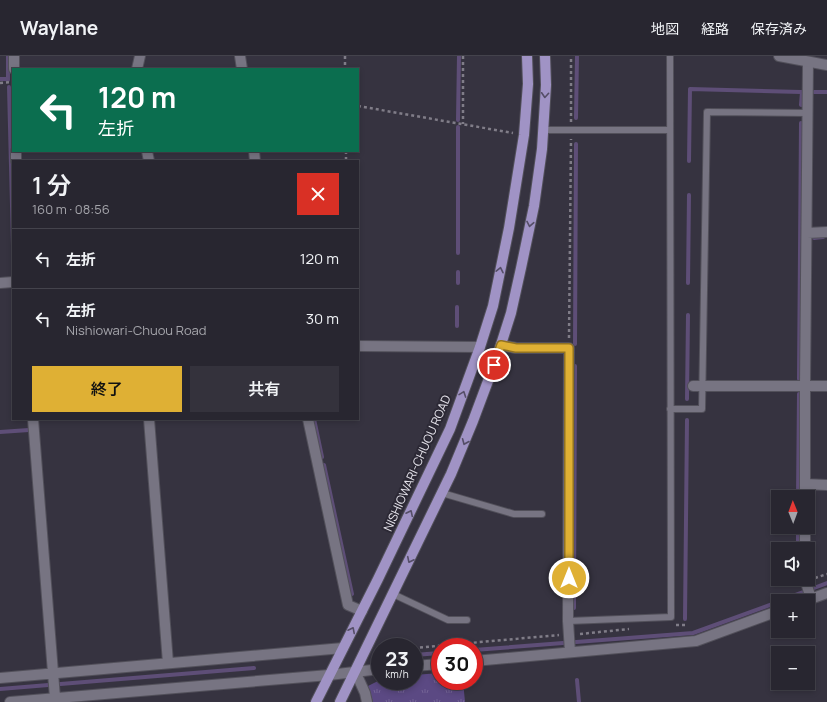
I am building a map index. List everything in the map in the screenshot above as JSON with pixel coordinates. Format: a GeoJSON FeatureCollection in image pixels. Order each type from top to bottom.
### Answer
{"type":"FeatureCollection","features":[{"type":"Feature","properties":{"kind":"main road","name":"NISHIOWARI-CHUOU ROAD"},"geometry":{"type":"LineString","coordinates":[[316,702],[450,429],[480,346],[493,306],[509,228],[524,135],[528,84],[527,56]]}},
{"type":"Feature","properties":{"kind":"main road"},"geometry":{"type":"LineString","coordinates":[[340,702],[442,493],[473,421],[501,345],[511,313],[534,206],[542,149],[546,85],[545,56]]}},
{"type":"Feature","properties":{"kind":"street"},"geometry":{"type":"LineString","coordinates":[[14,56],[14,68]]}},
{"type":"Feature","properties":{"kind":"street"},"geometry":{"type":"LineString","coordinates":[[137,68],[140,56]]}},
{"type":"Feature","properties":{"kind":"street"},"geometry":{"type":"LineString","coordinates":[[240,56],[242,68]]}},
{"type":"Feature","properties":{"kind":"street"},"geometry":{"type":"LineString","coordinates":[[784,56],[827,65]]}},
{"type":"Feature","properties":{"kind":"street"},"geometry":{"type":"LineString","coordinates":[[805,490],[808,62]]}},
{"type":"Feature","properties":{"kind":"street"},"geometry":{"type":"LineString","coordinates":[[807,233],[827,232]]}},
{"type":"Feature","properties":{"kind":"street"},"geometry":{"type":"LineString","coordinates":[[0,283],[12,282]]}},
{"type":"Feature","properties":{"kind":"street"},"geometry":{"type":"LineString","coordinates":[[501,345],[516,348],[569,348],[568,621],[570,650]]}},
{"type":"Feature","properties":{"kind":"street"},"geometry":{"type":"LineString","coordinates":[[359,346],[480,346]]}},
{"type":"Feature","properties":{"kind":"street"},"geometry":{"type":"LineString","coordinates":[[698,386],[827,386]]}},
{"type":"Feature","properties":{"kind":"street"},"geometry":{"type":"LineString","coordinates":[[33,420],[54,695]]}},
{"type":"Feature","properties":{"kind":"street"},"geometry":{"type":"LineString","coordinates":[[149,420],[168,663]]}},
{"type":"Feature","properties":{"kind":"street"},"geometry":{"type":"LineString","coordinates":[[308,420],[348,605],[362,611]]}},
{"type":"Feature","properties":{"kind":"street"},"geometry":{"type":"LineString","coordinates":[[805,484],[827,485]]}},
{"type":"Feature","properties":{"kind":"street"},"geometry":{"type":"LineString","coordinates":[[815,596],[827,593]]}},
{"type":"Feature","properties":{"kind":"street"},"geometry":{"type":"LineString","coordinates":[[483,660],[570,650],[696,641],[771,614]]}},
{"type":"Feature","properties":{"kind":"street"},"geometry":{"type":"LineString","coordinates":[[0,678],[53,676],[168,663],[343,648]]}},
{"type":"Feature","properties":{"kind":"street"},"geometry":{"type":"LineString","coordinates":[[10,702],[54,695],[329,675],[371,670]]}},
{"type":"Feature","properties":{"kind":"street"},"geometry":{"type":"LineString","coordinates":[[355,671],[365,693],[367,702]]}},
{"type":"Feature","properties":{"kind":"lane"},"geometry":{"type":"LineString","coordinates":[[568,621],[671,617],[670,56]]}},
{"type":"Feature","properties":{"kind":"lane"},"geometry":{"type":"LineString","coordinates":[[670,409],[702,409],[698,386],[707,112],[808,113]]}},
{"type":"Feature","properties":{"kind":"lane"},"geometry":{"type":"LineString","coordinates":[[543,130],[670,130]]}},
{"type":"Feature","properties":{"kind":"lane"},"geometry":{"type":"LineString","coordinates":[[442,493],[514,514],[542,514]]}},
{"type":"Feature","properties":{"kind":"lane"},"geometry":{"type":"LineString","coordinates":[[393,594],[448,620],[467,620]]}},
{"type":"Feature","properties":{"kind":"path"},"geometry":{"type":"LineString","coordinates":[[345,56],[345,68]]}},
{"type":"Feature","properties":{"kind":"path"},"geometry":{"type":"LineString","coordinates":[[463,56],[463,124]]}},
{"type":"Feature","properties":{"kind":"path"},"geometry":{"type":"LineString","coordinates":[[569,348],[571,56]]}},
{"type":"Feature","properties":{"kind":"path"},"geometry":{"type":"LineString","coordinates":[[0,83],[12,82]]}},
{"type":"Feature","properties":{"kind":"path"},"geometry":{"type":"LineString","coordinates":[[359,106],[524,135]]}},
{"type":"Feature","properties":{"kind":"path"},"geometry":{"type":"LineString","coordinates":[[672,626],[687,624]]}},
{"type":"Feature","properties":{"kind":"path"},"geometry":{"type":"LineString","coordinates":[[423,647],[569,636],[632,629]]}},
{"type":"Feature","properties":{"kind":"green space"},"geometry":{"type":"Polygon","coordinates":[[[423,674],[431,674],[431,690],[464,690],[465,702],[373,702],[368,686],[371,684],[371,690],[423,690],[423,674]]]}},
{"type":"Feature","properties":{"kind":"waterway"},"geometry":{"type":"LineString","coordinates":[[8,56],[8,80]]}},
{"type":"Feature","properties":{"kind":"waterway"},"geometry":{"type":"LineString","coordinates":[[458,120],[459,56]]}},
{"type":"Feature","properties":{"kind":"waterway"},"geometry":{"type":"LineString","coordinates":[[576,118],[577,56]]}},
{"type":"Feature","properties":{"kind":"waterway"},"geometry":{"type":"LineString","coordinates":[[0,79],[8,79]]}},
{"type":"Feature","properties":{"kind":"waterway"},"geometry":{"type":"LineString","coordinates":[[9,87],[12,206]]}},
{"type":"Feature","properties":{"kind":"waterway"},"geometry":{"type":"LineString","coordinates":[[689,161],[690,89],[801,92]]}},
{"type":"Feature","properties":{"kind":"waterway"},"geometry":{"type":"LineString","coordinates":[[801,105],[802,92]]}},
{"type":"Feature","properties":{"kind":"waterway"},"geometry":{"type":"LineString","coordinates":[[814,92],[827,92]]}},
{"type":"Feature","properties":{"kind":"waterway"},"geometry":{"type":"LineString","coordinates":[[799,379],[801,123]]}},
{"type":"Feature","properties":{"kind":"waterway"},"geometry":{"type":"LineString","coordinates":[[458,127],[458,253]]}},
{"type":"Feature","properties":{"kind":"waterway"},"geometry":{"type":"LineString","coordinates":[[575,344],[576,144]]}},
{"type":"Feature","properties":{"kind":"waterway"},"geometry":{"type":"LineString","coordinates":[[688,283],[689,195]]}},
{"type":"Feature","properties":{"kind":"waterway"},"geometry":{"type":"LineString","coordinates":[[814,238],[823,237]]}},
{"type":"Feature","properties":{"kind":"waterway"},"geometry":{"type":"LineString","coordinates":[[458,272],[458,283]]}},
{"type":"Feature","properties":{"kind":"waterway"},"geometry":{"type":"LineString","coordinates":[[457,307],[457,326]]}},
{"type":"Feature","properties":{"kind":"waterway"},"geometry":{"type":"LineString","coordinates":[[687,399],[688,315]]}},
{"type":"Feature","properties":{"kind":"waterway"},"geometry":{"type":"LineString","coordinates":[[574,608],[575,366]]}},
{"type":"Feature","properties":{"kind":"waterway"},"geometry":{"type":"LineString","coordinates":[[798,490],[799,394]]}},
{"type":"Feature","properties":{"kind":"waterway"},"geometry":{"type":"LineString","coordinates":[[314,420],[322,457]]}},
{"type":"Feature","properties":{"kind":"waterway"},"geometry":{"type":"LineString","coordinates":[[685,619],[687,420]]}},
{"type":"Feature","properties":{"kind":"waterway"},"geometry":{"type":"LineString","coordinates":[[0,432],[29,430]]}},
{"type":"Feature","properties":{"kind":"waterway"},"geometry":{"type":"LineString","coordinates":[[324,465],[352,594]]}},
{"type":"Feature","properties":{"kind":"waterway"},"geometry":{"type":"LineString","coordinates":[[798,534],[798,542]]}},
{"type":"Feature","properties":{"kind":"waterway"},"geometry":{"type":"LineString","coordinates":[[798,594],[827,583]]}},
{"type":"Feature","properties":{"kind":"waterway"},"geometry":{"type":"LineString","coordinates":[[483,649],[693,633],[771,605]]}},
{"type":"Feature","properties":{"kind":"waterway"},"geometry":{"type":"LineString","coordinates":[[423,654],[431,654]]}},
{"type":"Feature","properties":{"kind":"waterway"},"geometry":{"type":"LineString","coordinates":[[0,689],[254,668]]}},
{"type":"Feature","properties":{"kind":"waterway"},"geometry":{"type":"LineString","coordinates":[[577,680],[579,702]]}},
{"type":"Feature","properties":{"kind":"route"},"geometry":{"type":"LineString","coordinates":[[494,365],[501,345],[516,348],[569,348],[569,578]]}}]}
